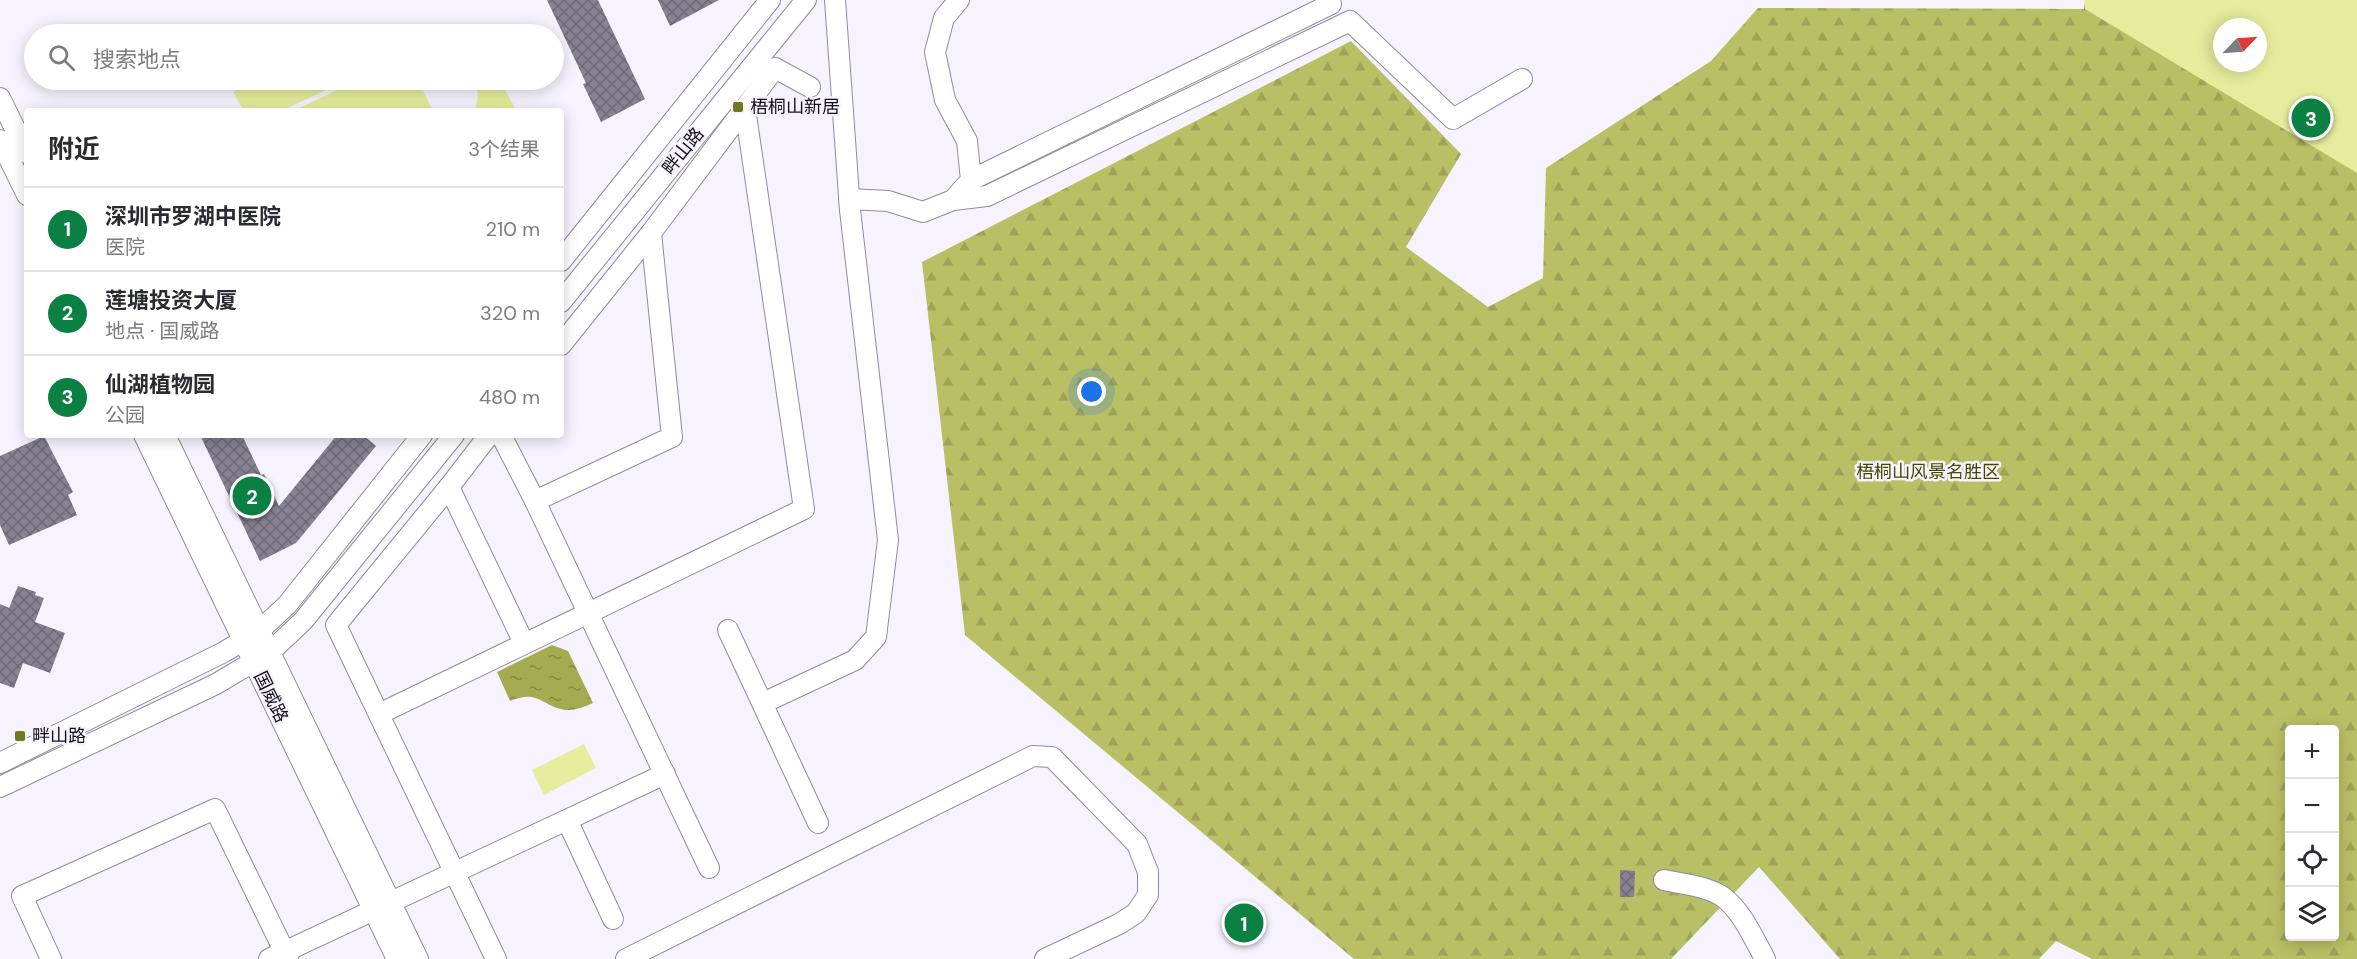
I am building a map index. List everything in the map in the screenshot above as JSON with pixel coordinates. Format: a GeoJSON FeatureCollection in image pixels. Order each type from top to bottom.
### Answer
{"type":"FeatureCollection","features":[{"type":"Feature","properties":{"kind":"street","name":"畔山路"},"geometry":{"type":"LineString","coordinates":[[564,257],[770,0]]}},
{"type":"Feature","properties":{"kind":"street","name":"畔山路"},"geometry":{"type":"LineString","coordinates":[[564,298],[806,0]]}},
{"type":"Feature","properties":{"kind":"street"},"geometry":{"type":"LineString","coordinates":[[763,703],[855,660],[876,637],[888,540],[849,199],[835,0]]}},
{"type":"Feature","properties":{"kind":"street"},"geometry":{"type":"LineString","coordinates":[[959,0],[944,18],[935,52],[945,100],[967,141],[971,180]]}},
{"type":"Feature","properties":{"kind":"street"},"geometry":{"type":"LineString","coordinates":[[953,200],[971,180],[1331,4]]}},
{"type":"Feature","properties":{"kind":"street"},"geometry":{"type":"LineString","coordinates":[[849,199],[888,201],[923,212],[953,200],[987,196],[1350,21],[1453,119],[1522,79]]}},
{"type":"Feature","properties":{"kind":"street"},"geometry":{"type":"LineString","coordinates":[[564,341],[651,233],[775,68],[810,87]]}},
{"type":"Feature","properties":{"kind":"street"},"geometry":{"type":"LineString","coordinates":[[0,98],[24,147]]}},
{"type":"Feature","properties":{"kind":"street"},"geometry":{"type":"LineString","coordinates":[[379,714],[804,509],[745,108]]}},
{"type":"Feature","properties":{"kind":"street"},"geometry":{"type":"LineString","coordinates":[[0,140],[24,189]]}},
{"type":"Feature","properties":{"kind":"street"},"geometry":{"type":"LineString","coordinates":[[535,501],[672,437],[651,233]]}},
{"type":"Feature","properties":{"kind":"street","name":"国威路"},"geometry":{"type":"LineString","coordinates":[[146,438],[252,636]]}},
{"type":"Feature","properties":{"kind":"street","name":"国威路"},"geometry":{"type":"LineString","coordinates":[[166,438],[252,636],[382,906],[418,959]]}},
{"type":"Feature","properties":{"kind":"street"},"geometry":{"type":"LineString","coordinates":[[0,763],[252,636],[287,605],[421,438]]}},
{"type":"Feature","properties":{"kind":"street"},"geometry":{"type":"LineString","coordinates":[[0,787],[216,684],[262,657],[303,621],[452,438]]}},
{"type":"Feature","properties":{"kind":"street"},"geometry":{"type":"LineString","coordinates":[[487,438],[449,488],[336,625],[496,959]]}},
{"type":"Feature","properties":{"kind":"street"},"geometry":{"type":"LineString","coordinates":[[503,438],[535,501],[709,868]]}},
{"type":"Feature","properties":{"kind":"street"},"geometry":{"type":"LineString","coordinates":[[449,488],[524,643]]}},
{"type":"Feature","properties":{"kind":"street"},"geometry":{"type":"LineString","coordinates":[[728,630],[818,823]]}},
{"type":"Feature","properties":{"kind":"street"},"geometry":{"type":"LineString","coordinates":[[626,959],[1033,756],[1052,757],[1137,844],[1148,872],[1148,895],[1136,913],[1119,924],[1045,959]]}},
{"type":"Feature","properties":{"kind":"street"},"geometry":{"type":"LineString","coordinates":[[51,959],[22,896],[214,809],[280,956],[665,774]]}},
{"type":"Feature","properties":{"kind":"street"},"geometry":{"type":"LineString","coordinates":[[567,820],[613,919]]}},
{"type":"Feature","properties":{"kind":"street"},"geometry":{"type":"LineString","coordinates":[[1664,880],[1700,888],[1722,896],[1737,910],[1765,959]]}},
{"type":"Feature","properties":{"kind":"street","name":"国威路"},"geometry":{"type":"LineString","coordinates":[[382,906],[397,959]]}},
{"type":"Feature","properties":{"kind":"green space","name":"梧桐山风景名胜区"},"geometry":{"type":"Polygon","coordinates":[[[2085,0],[2357,0],[2357,959],[2092,959],[2056,941],[2039,959],[1840,959],[1759,867],[1671,959],[1354,959],[965,635],[922,262],[1351,41],[1461,154],[1406,247],[1488,307],[1543,278],[1546,168],[1711,61],[1758,8],[2084,9],[2085,0]]]}},
{"type":"Feature","properties":{"kind":"shaded area"},"geometry":{"type":"Polygon","coordinates":[[[2085,0],[2357,0],[2357,173],[2085,9],[2085,0]]]}},
{"type":"Feature","properties":{"kind":"shaded area"},"geometry":{"type":"Polygon","coordinates":[[[237,90],[326,90],[287,108],[242,108],[233,92],[237,90]]]}},
{"type":"Feature","properties":{"kind":"shaded area"},"geometry":{"type":"Polygon","coordinates":[[[337,90],[423,90],[432,108],[299,108],[337,90]]]}},
{"type":"Feature","properties":{"kind":"shaded area"},"geometry":{"type":"Polygon","coordinates":[[[477,90],[505,90],[515,108],[476,108],[477,90]]]}},
{"type":"Feature","properties":{"kind":"shaded area"},"geometry":{"type":"Polygon","coordinates":[[[584,744],[596,768],[544,795],[532,770],[584,744]]]}},
{"type":"Feature","properties":{"kind":"water"},"geometry":{"type":"Polygon","coordinates":[[[552,645],[568,651],[593,703],[565,710],[534,698],[527,697],[510,701],[497,672],[552,645]]]}},
{"type":"Feature","properties":{"kind":"building"},"geometry":{"type":"Polygon","coordinates":[[[547,0],[598,0],[645,99],[601,122],[564,36],[564,24],[558,24],[547,0]]]}},
{"type":"Feature","properties":{"kind":"building"},"geometry":{"type":"Polygon","coordinates":[[[658,0],[719,0],[670,26],[658,0]]]}},
{"type":"Feature","properties":{"kind":"building"},"geometry":{"type":"Polygon","coordinates":[[[40,438],[45,438],[73,492],[68,495],[77,515],[9,545],[0,525],[0,456],[40,438]]]}},
{"type":"Feature","properties":{"kind":"building"},"geometry":{"type":"Polygon","coordinates":[[[201,438],[243,438],[279,506],[335,438],[367,438],[376,446],[296,543],[260,561],[201,438]]]}},
{"type":"Feature","properties":{"kind":"building"},"geometry":{"type":"Polygon","coordinates":[[[18,586],[36,592],[35,595],[44,598],[35,622],[65,633],[50,673],[23,663],[14,688],[0,683],[0,604],[9,608],[18,586]]]}},
{"type":"Feature","properties":{"kind":"building"},"geometry":{"type":"Polygon","coordinates":[[[1620,870],[1635,871],[1634,897],[1620,897],[1620,870]]]}},
{"type":"Feature","properties":{"kind":"place","name":"梧桐山新居"},"geometry":{"type":"Point","coordinates":[738,107]}},
{"type":"Feature","properties":{"kind":"place","name":"仙湖植物园"},"geometry":{"type":"Point","coordinates":[2311,118]}},
{"type":"Feature","properties":{"kind":"place","name":"莲塘投资大厦"},"geometry":{"type":"Point","coordinates":[252,496]}},
{"type":"Feature","properties":{"kind":"place","name":"畔山路"},"geometry":{"type":"Point","coordinates":[20,736]}},
{"type":"Feature","properties":{"kind":"place","name":"深圳市罗湖中医院"},"geometry":{"type":"Point","coordinates":[1244,923]}}]}
